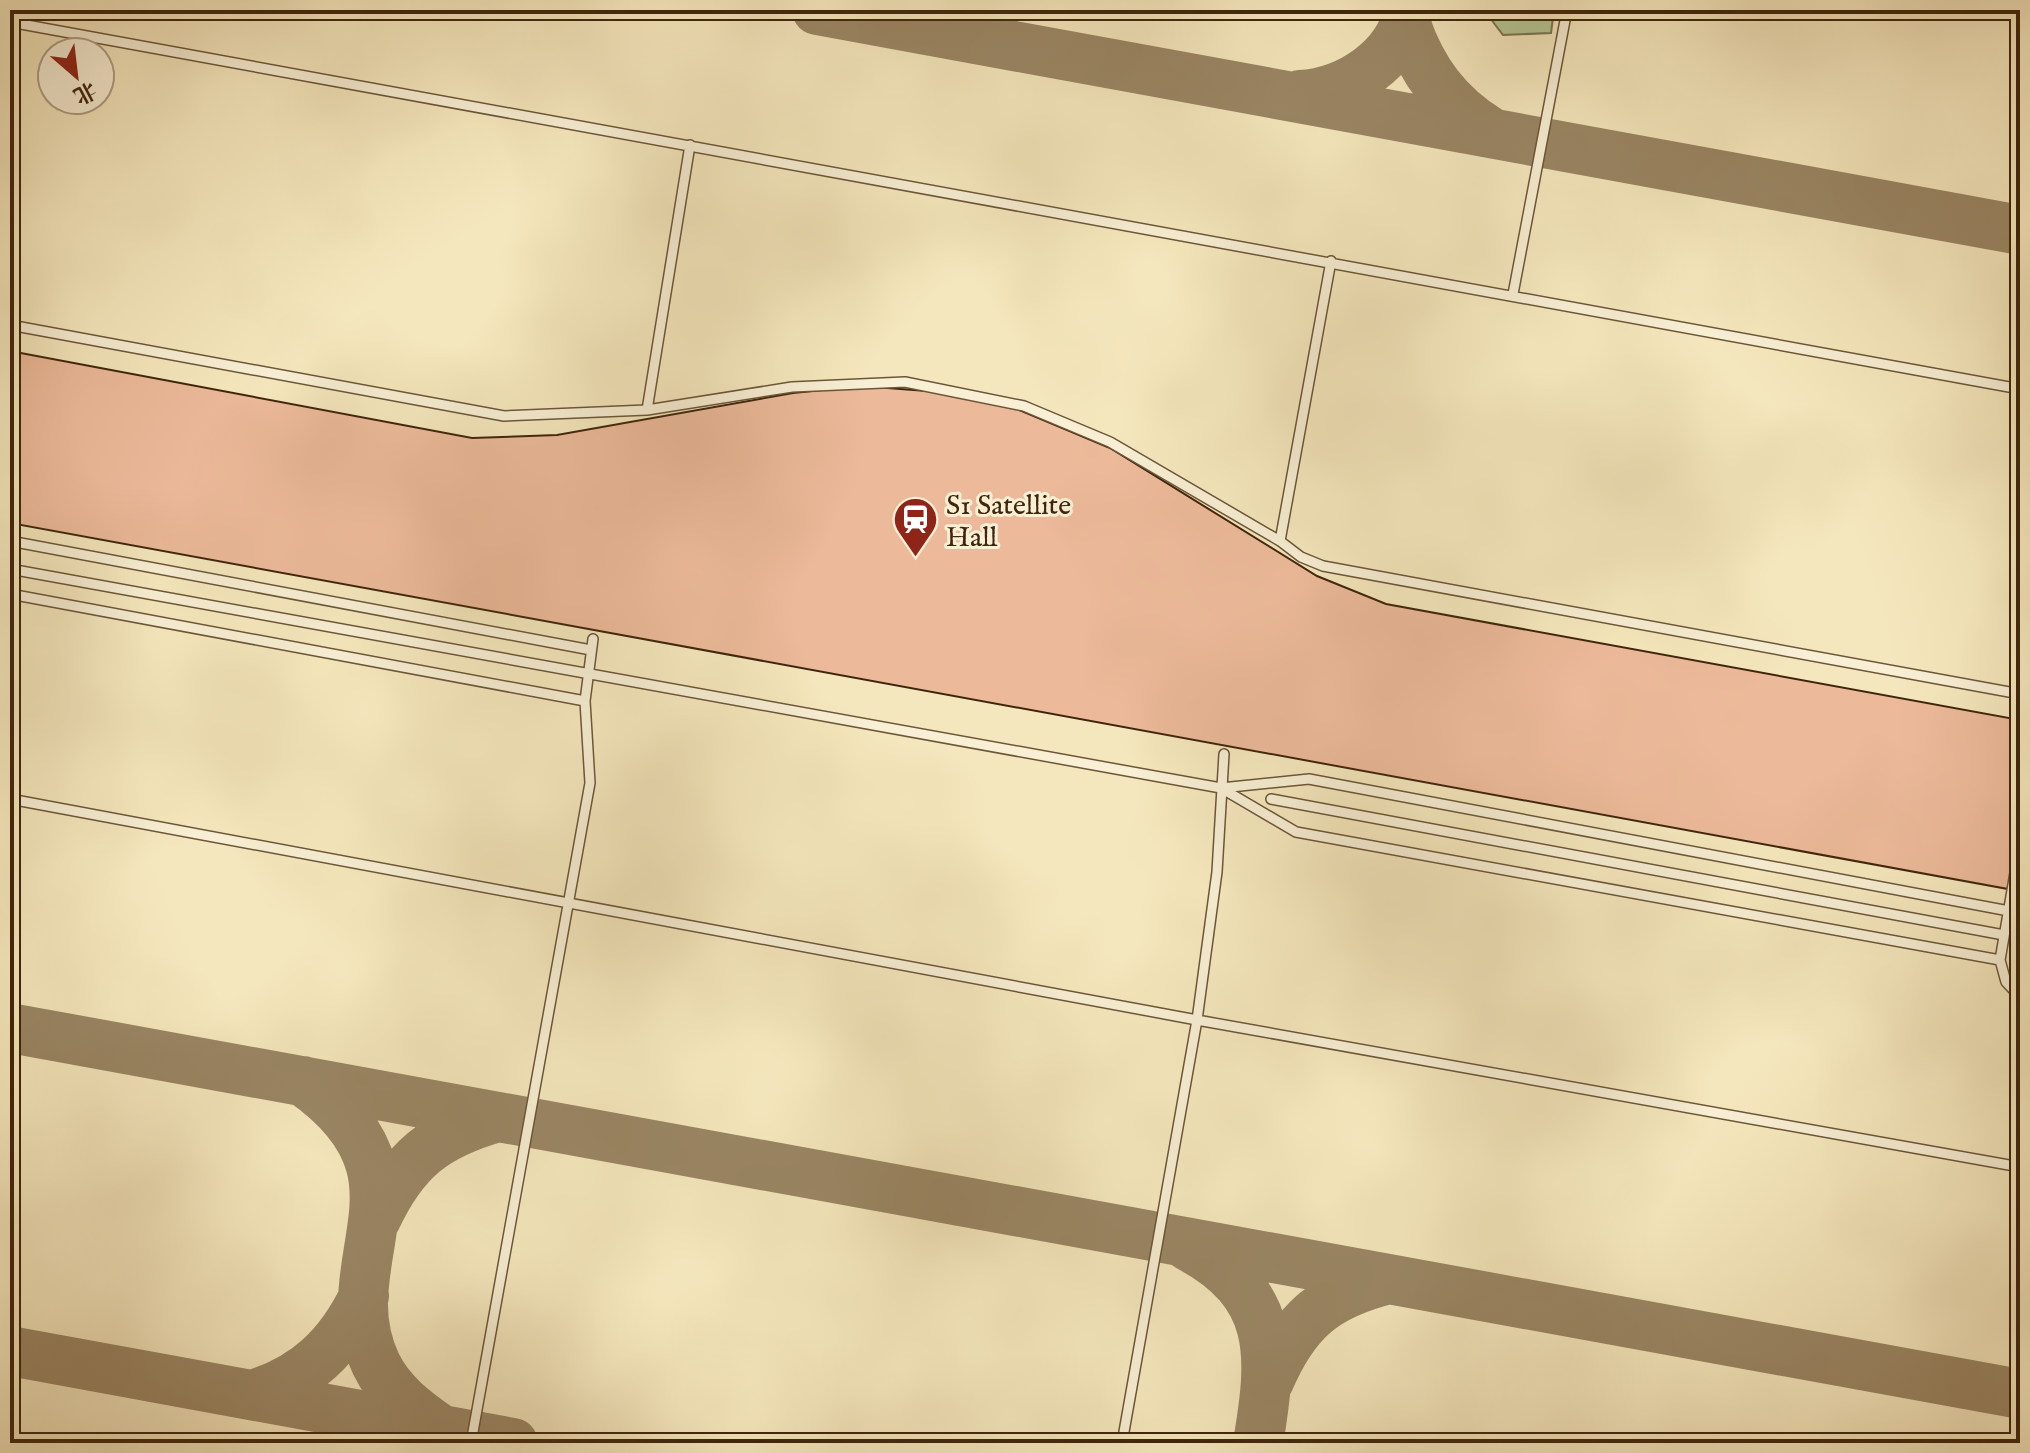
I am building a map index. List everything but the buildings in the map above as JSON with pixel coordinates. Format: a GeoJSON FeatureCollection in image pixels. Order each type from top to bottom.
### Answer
{"type":"FeatureCollection","features":[{"type":"Feature","properties":{"kind":"lane"},"geometry":{"type":"LineString","coordinates":[[1513,294],[1567,10]]}},
{"type":"Feature","properties":{"kind":"lane"},"geometry":{"type":"LineString","coordinates":[[10,22],[2020,389]]}},
{"type":"Feature","properties":{"kind":"lane"},"geometry":{"type":"LineString","coordinates":[[647,410],[690,145]]}},
{"type":"Feature","properties":{"kind":"lane"},"geometry":{"type":"LineString","coordinates":[[1280,541],[1331,261]]}},
{"type":"Feature","properties":{"kind":"lane"},"geometry":{"type":"LineString","coordinates":[[10,325],[504,416],[647,410],[792,387],[905,382],[1024,406],[1110,442],[1280,541],[1301,557],[1323,566],[2020,694]]}},
{"type":"Feature","properties":{"kind":"lane"},"geometry":{"type":"LineString","coordinates":[[10,541],[591,650]]}},
{"type":"Feature","properties":{"kind":"lane"},"geometry":{"type":"LineString","coordinates":[[10,569],[1221,788],[1309,779],[2009,911]]}},
{"type":"Feature","properties":{"kind":"lane"},"geometry":{"type":"LineString","coordinates":[[10,594],[585,701]]}},
{"type":"Feature","properties":{"kind":"lane"},"geometry":{"type":"LineString","coordinates":[[471,1443],[590,783],[585,701],[593,639]]}},
{"type":"Feature","properties":{"kind":"lane"},"geometry":{"type":"LineString","coordinates":[[1122,1443],[1197,1020],[1217,872],[1224,754]]}},
{"type":"Feature","properties":{"kind":"lane"},"geometry":{"type":"LineString","coordinates":[[1221,788],[1296,832],[2000,960]]}},
{"type":"Feature","properties":{"kind":"lane"},"geometry":{"type":"LineString","coordinates":[[10,799],[1197,1020],[2020,1167]]}},
{"type":"Feature","properties":{"kind":"lane"},"geometry":{"type":"LineString","coordinates":[[1271,799],[2004,935]]}},
{"type":"Feature","properties":{"kind":"lane"},"geometry":{"type":"LineString","coordinates":[[2020,844],[2000,960],[2006,982],[2020,997]]}},
{"type":"Feature","properties":{"kind":"green space"},"geometry":{"type":"Polygon","coordinates":[[[1484,10],[1554,10],[1551,33],[1503,35],[1484,10]]]}},
{"type":"Feature","properties":{"kind":"taxiway"},"geometry":{"type":"LineString","coordinates":[[817,10],[2020,230]]}},
{"type":"Feature","properties":{"kind":"taxiway"},"geometry":{"type":"LineString","coordinates":[[1300,95],[1336,87],[1369,70],[1395,44],[1409,10]]}},
{"type":"Feature","properties":{"kind":"taxiway"},"geometry":{"type":"LineString","coordinates":[[1406,25],[1412,42],[1438,86],[1461,110],[1489,131]]}},
{"type":"Feature","properties":{"kind":"taxiway"},"geometry":{"type":"LineString","coordinates":[[10,1028],[2020,1394]]}},
{"type":"Feature","properties":{"kind":"taxiway"},"geometry":{"type":"LineString","coordinates":[[303,1081],[344,1117],[366,1152],[374,1186],[373,1220],[363,1290],[364,1326],[376,1364],[396,1393],[440,1429]]}},
{"type":"Feature","properties":{"kind":"taxiway"},"geometry":{"type":"LineString","coordinates":[[376,1219],[398,1180],[424,1152],[456,1132],[498,1117]]}},
{"type":"Feature","properties":{"kind":"taxiway"},"geometry":{"type":"LineString","coordinates":[[1188,1246],[1217,1264],[1239,1284],[1253,1306],[1262,1329],[1266,1382],[1258,1443]]}},
{"type":"Feature","properties":{"kind":"taxiway"},"geometry":{"type":"LineString","coordinates":[[1269,1381],[1290,1342],[1315,1313],[1347,1293],[1389,1279]]}},
{"type":"Feature","properties":{"kind":"taxiway"},"geometry":{"type":"LineString","coordinates":[[252,1395],[289,1380],[319,1358],[344,1330],[364,1296]]}},
{"type":"Feature","properties":{"kind":"taxiway"},"geometry":{"type":"LineString","coordinates":[[10,1351],[513,1443]]}},
{"type":"Feature","properties":{"kind":"place","name":"S1 Satellite Hall"},"geometry":{"type":"Point","coordinates":[915,559]}}]}
